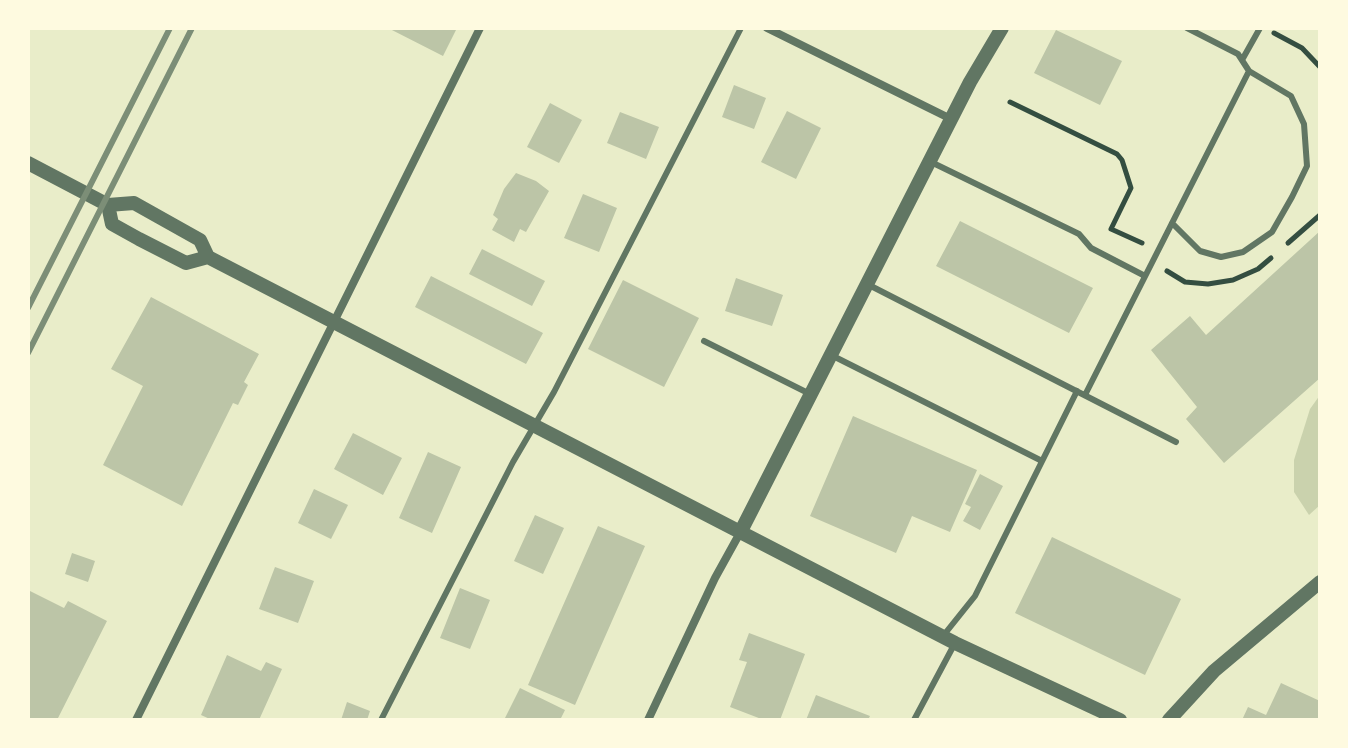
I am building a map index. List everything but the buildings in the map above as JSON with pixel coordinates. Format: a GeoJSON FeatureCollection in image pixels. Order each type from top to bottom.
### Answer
{"type":"FeatureCollection","features":[{"type":"Feature","properties":{"kind":"street"},"geometry":{"type":"LineString","coordinates":[[136,720],[480,28]]}},
{"type":"Feature","properties":{"kind":"street"},"geometry":{"type":"LineString","coordinates":[[767,28],[951,119]]}},
{"type":"Feature","properties":{"kind":"street"},"geometry":{"type":"LineString","coordinates":[[648,720],[715,578],[970,82],[1002,28]]}},
{"type":"Feature","properties":{"kind":"street"},"geometry":{"type":"LineString","coordinates":[[28,163],[108,205],[134,203],[200,240],[208,257],[949,640],[1120,720]]}},
{"type":"Feature","properties":{"kind":"street"},"geometry":{"type":"LineString","coordinates":[[108,205],[112,224],[139,239],[186,263],[208,257]]}},
{"type":"Feature","properties":{"kind":"street"},"geometry":{"type":"LineString","coordinates":[[1169,720],[1214,671],[1319,586]]}},
{"type":"Feature","properties":{"kind":"lane"},"geometry":{"type":"LineString","coordinates":[[381,720],[741,28]]}},
{"type":"Feature","properties":{"kind":"lane"},"geometry":{"type":"LineString","coordinates":[[1172,223],[1200,251],[1221,257],[1243,252],[1272,232],[1307,166],[1304,124],[1291,96],[1249,71],[1238,54],[1187,28]]}},
{"type":"Feature","properties":{"kind":"lane"},"geometry":{"type":"LineString","coordinates":[[1242,60],[1260,28]]}},
{"type":"Feature","properties":{"kind":"lane"},"geometry":{"type":"LineString","coordinates":[[1085,395],[1249,71]]}},
{"type":"Feature","properties":{"kind":"lane"},"geometry":{"type":"LineString","coordinates":[[930,161],[1079,234],[1091,248],[1145,276]]}},
{"type":"Feature","properties":{"kind":"lane"},"geometry":{"type":"LineString","coordinates":[[867,284],[1176,442]]}},
{"type":"Feature","properties":{"kind":"lane"},"geometry":{"type":"LineString","coordinates":[[704,341],[810,394]]}},
{"type":"Feature","properties":{"kind":"lane"},"geometry":{"type":"LineString","coordinates":[[831,355],[1042,461]]}},
{"type":"Feature","properties":{"kind":"lane"},"geometry":{"type":"LineString","coordinates":[[914,720],[949,640],[975,596],[1077,391]]}},
{"type":"Feature","properties":{"kind":"path"},"geometry":{"type":"LineString","coordinates":[[1266,28],[1302,48],[1320,67]]}},
{"type":"Feature","properties":{"kind":"path"},"geometry":{"type":"LineString","coordinates":[[1010,102],[1117,154],[1131,188],[1111,229],[1143,244]]}},
{"type":"Feature","properties":{"kind":"green space"},"geometry":{"type":"Polygon","coordinates":[[[1320,395],[1320,505],[1309,515],[1294,492],[1294,460],[1310,409],[1320,395]]]}},
{"type":"Feature","properties":{"kind":"railway"},"geometry":{"type":"LineString","coordinates":[[28,308],[170,28]]}},
{"type":"Feature","properties":{"kind":"railway"},"geometry":{"type":"LineString","coordinates":[[28,353],[192,28]]}}]}
